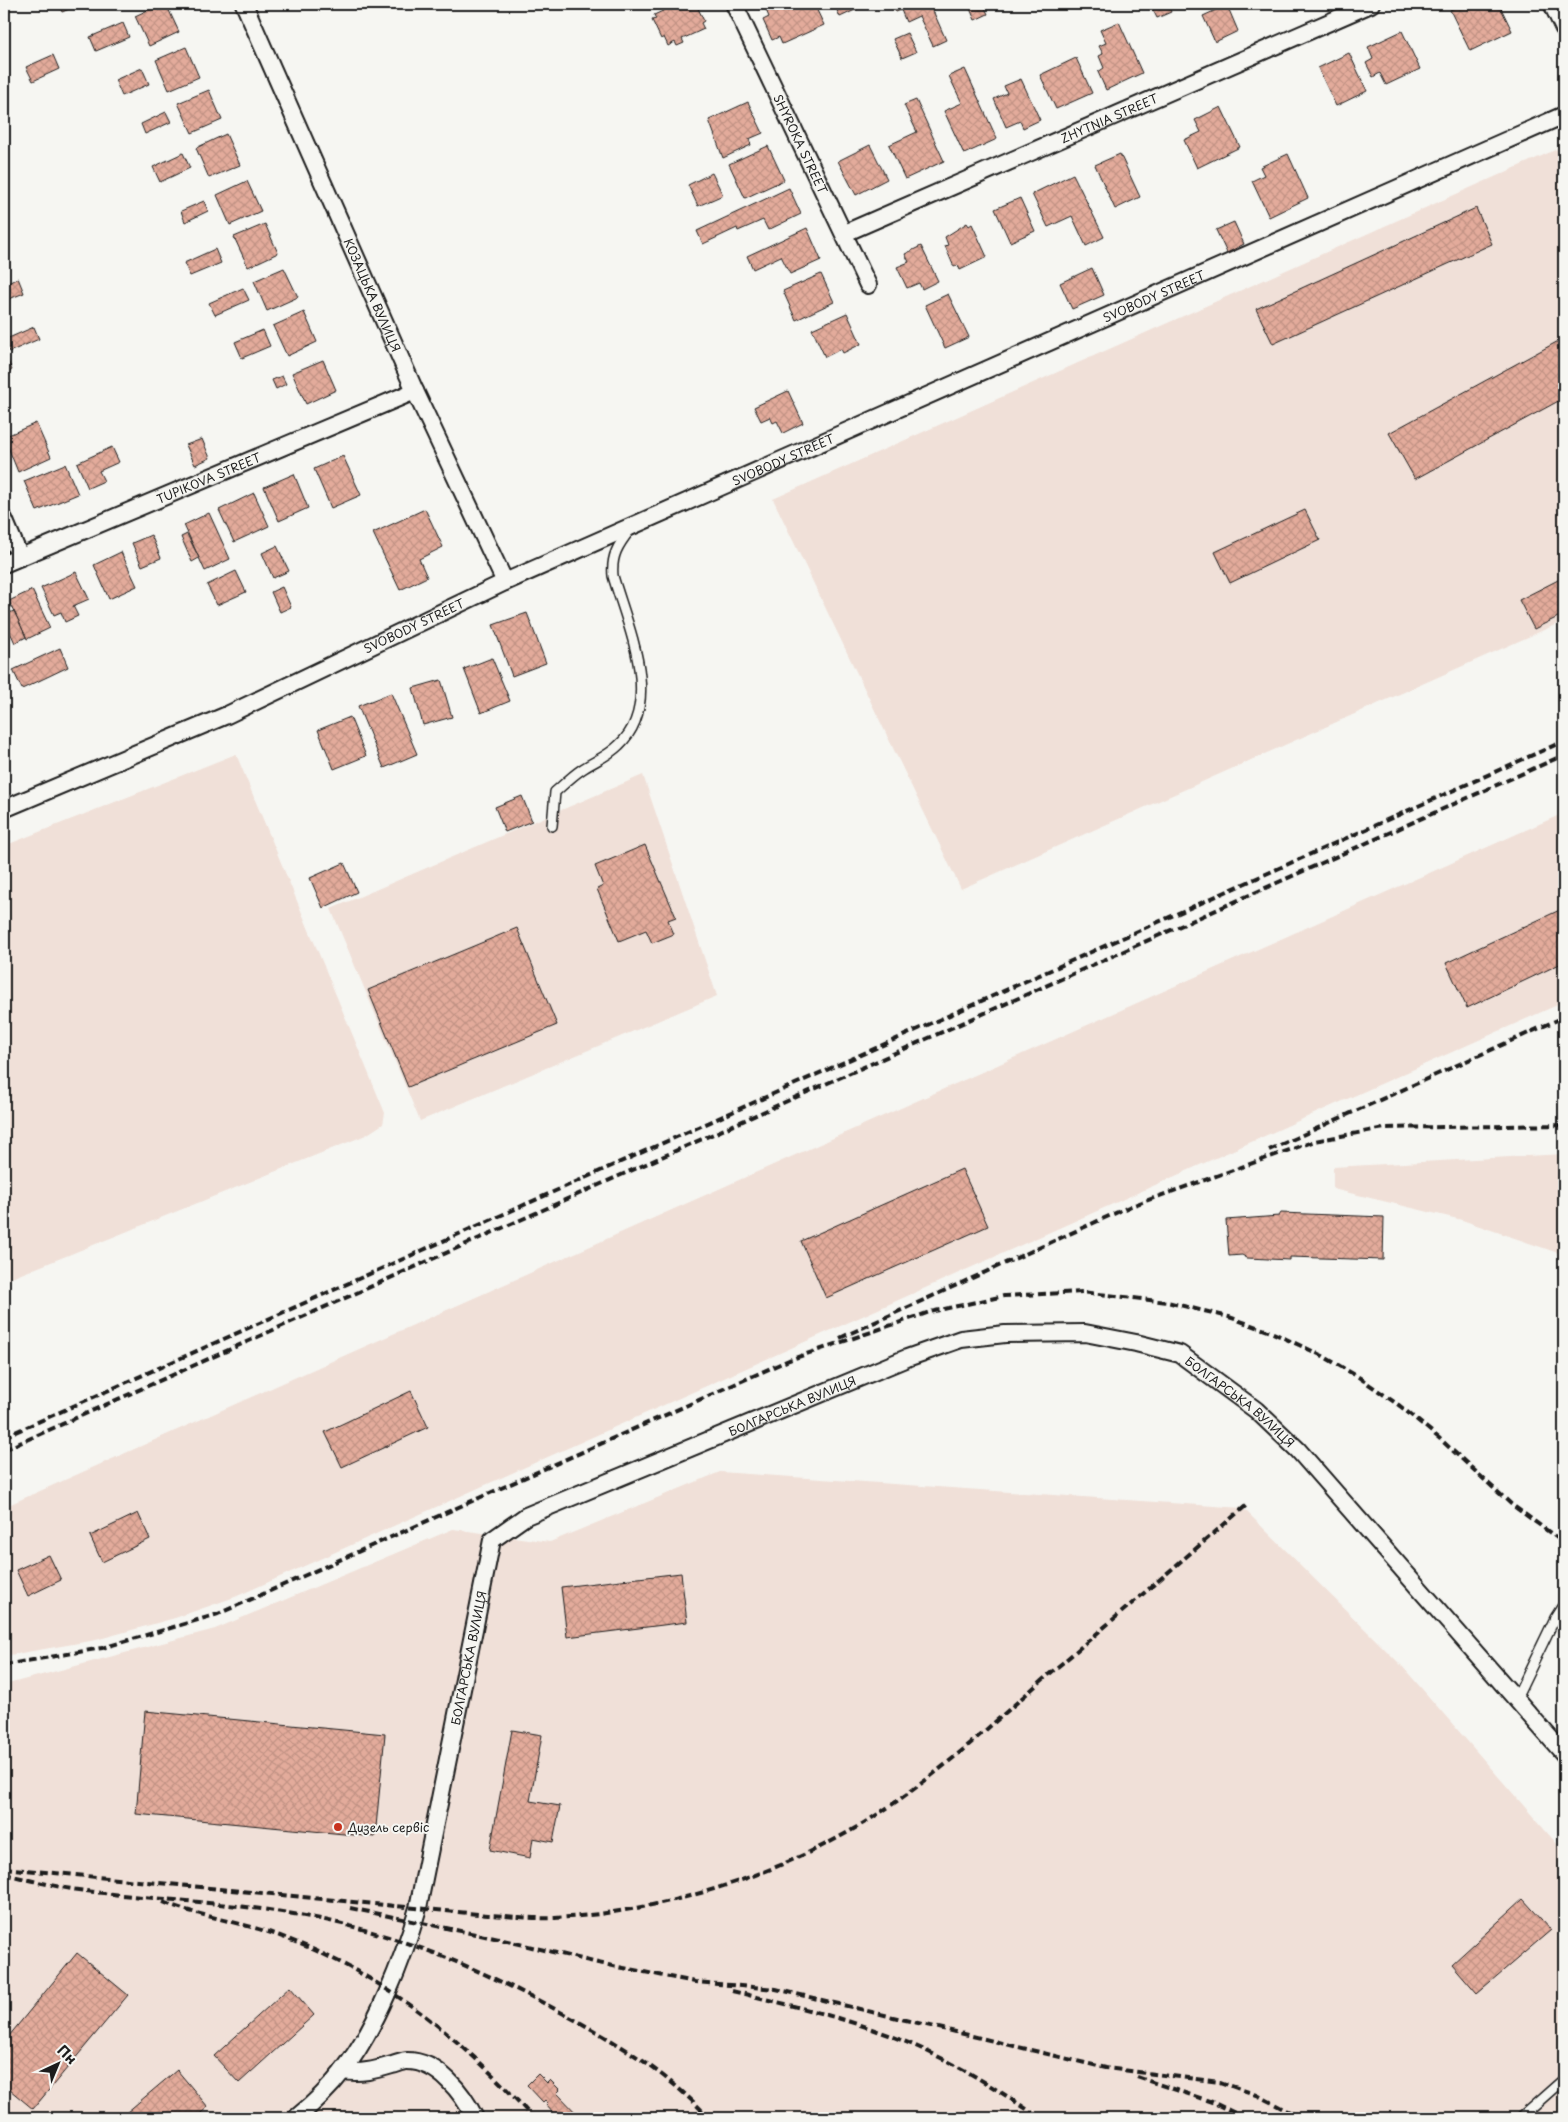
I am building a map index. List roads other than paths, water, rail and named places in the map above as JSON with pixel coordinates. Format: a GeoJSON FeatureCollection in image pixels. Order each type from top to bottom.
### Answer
{"type":"FeatureCollection","features":[{"type":"Feature","properties":{"kind":"street","name":"КОЗАЦЬКА ВУЛИЦЯ"},"geometry":{"type":"LineString","coordinates":[[244,4],[415,391],[505,582]]}},
{"type":"Feature","properties":{"kind":"street","name":"SHYROKA STREET"},"geometry":{"type":"LineString","coordinates":[[734,4],[845,233],[868,285]]}},
{"type":"Feature","properties":{"kind":"street","name":"ZHYTNIA STREET"},"geometry":{"type":"LineString","coordinates":[[845,233],[1371,4]]}},
{"type":"Feature","properties":{"kind":"street","name":"SVOBODY STREET"},"geometry":{"type":"LineString","coordinates":[[4,809],[227,715],[505,582],[1564,115]]}},
{"type":"Feature","properties":{"kind":"street","name":"TUPIKOVA STREET"},"geometry":{"type":"LineString","coordinates":[[4,564],[415,391]]}},
{"type":"Feature","properties":{"kind":"street"},"geometry":{"type":"LineString","coordinates":[[4,519],[20,557]]}},
{"type":"Feature","properties":{"kind":"street","name":"БОЛГАРСЬКА ВУЛИЦЯ"},"geometry":{"type":"LineString","coordinates":[[296,2118],[324,2094],[343,2071],[370,2028],[407,1944],[418,1908],[492,1540],[534,1513],[907,1358],[961,1339],[1005,1334],[1085,1333],[1180,1354],[1256,1410],[1298,1450],[1564,1754]]}},
{"type":"Feature","properties":{"kind":"street"},"geometry":{"type":"LineString","coordinates":[[343,2071],[360,2074],[407,2061],[430,2067],[450,2081],[466,2100],[475,2118]]}},
{"type":"Feature","properties":{"kind":"lane"},"geometry":{"type":"LineString","coordinates":[[552,826],[555,792],[581,770],[604,759],[621,744],[633,729],[639,711],[642,689],[639,668],[613,576],[611,561],[617,546],[633,526]]}},
{"type":"Feature","properties":{"kind":"lane"},"geometry":{"type":"LineString","coordinates":[[1516,1699],[1555,1618],[1564,1604]]}},
{"type":"Feature","properties":{"kind":"lane"},"geometry":{"type":"LineString","coordinates":[[1520,2118],[1564,2079]]}},
{"type":"Feature","properties":{"kind":"railway"},"geometry":{"type":"LineString","coordinates":[[4,1437],[1564,741]]}},
{"type":"Feature","properties":{"kind":"railway"},"geometry":{"type":"LineString","coordinates":[[4,1450],[1564,755]]}},
{"type":"Feature","properties":{"kind":"railway"},"geometry":{"type":"LineString","coordinates":[[1269,1150],[1564,1017]]}},
{"type":"Feature","properties":{"kind":"railway"},"geometry":{"type":"LineString","coordinates":[[840,1338],[1131,1206],[1315,1141],[1384,1128],[1564,1125]]}},
{"type":"Feature","properties":{"kind":"railway"},"geometry":{"type":"LineString","coordinates":[[4,1665],[102,1648],[218,1614],[789,1360],[930,1312],[1004,1296],[1082,1292],[1167,1302],[1229,1317],[1271,1332],[1323,1356],[1360,1378],[1400,1406],[1439,1438],[1511,1504],[1564,1543]]}},
{"type":"Feature","properties":{"kind":"railway"},"geometry":{"type":"LineString","coordinates":[[4,1868],[488,1915],[538,1918],[597,1914],[684,1898],[769,1870],[809,1852],[848,1832],[906,1795],[968,1746],[1248,1504]]}},
{"type":"Feature","properties":{"kind":"railway"},"geometry":{"type":"LineString","coordinates":[[4,1874],[76,1890],[220,1904],[299,1915],[334,1922],[402,1941],[469,1967],[533,1997],[584,2025],[622,2047],[659,2073],[709,2118]]}},
{"type":"Feature","properties":{"kind":"railway"},"geometry":{"type":"LineString","coordinates":[[163,1902],[192,1912],[280,1936],[317,1951],[352,1969],[386,1989],[449,2035],[478,2061],[533,2118]]}},
{"type":"Feature","properties":{"kind":"railway"},"geometry":{"type":"LineString","coordinates":[[350,1908],[499,1939],[598,1963],[695,1982],[776,1989],[1106,2068],[1220,2082],[1257,2095],[1301,2118]]}},
{"type":"Feature","properties":{"kind":"railway"},"geometry":{"type":"LineString","coordinates":[[732,1991],[837,2018],[914,2045],[965,2071],[1040,2118]]}},
{"type":"Feature","properties":{"kind":"railway"},"geometry":{"type":"LineString","coordinates":[[1137,2077],[1212,2102],[1245,2118]]}},
{"type":"Feature","properties":{"kind":"place","name":"Дизель сервіс"},"geometry":{"type":"Point","coordinates":[338,1827]}}]}
